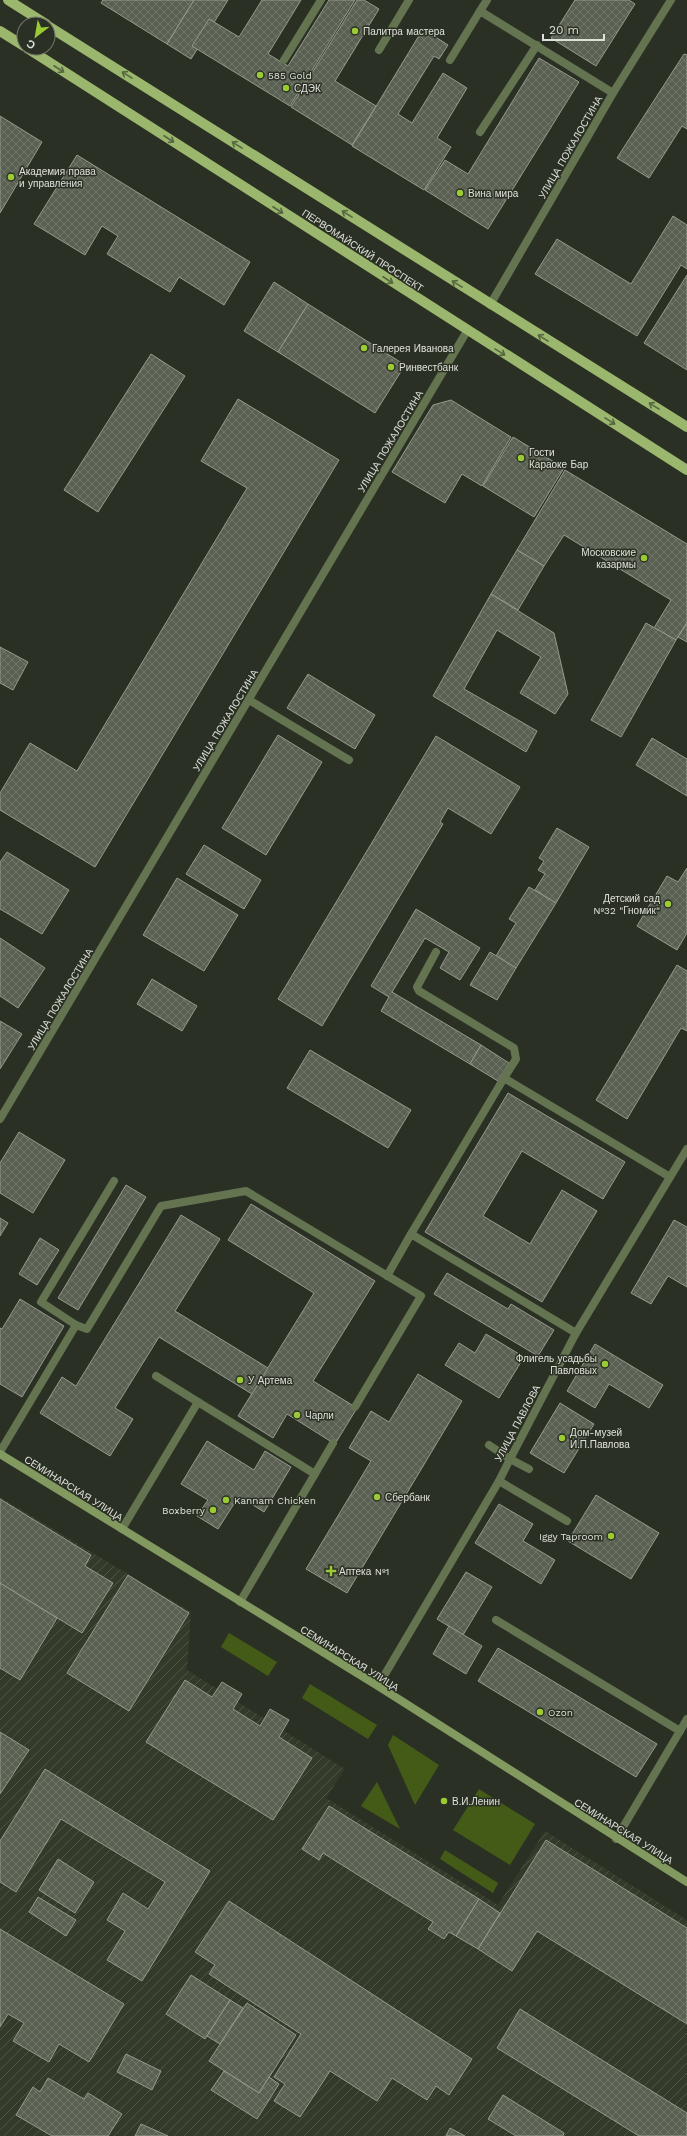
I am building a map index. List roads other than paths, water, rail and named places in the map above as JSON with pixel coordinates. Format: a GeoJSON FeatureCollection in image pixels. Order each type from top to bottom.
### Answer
{"type":"FeatureCollection","features":[{"type":"Feature","properties":{"kind":"main road","name":"ПЕРВОМАЙСКИЙ ПРОСПЕКТ"},"geometry":{"type":"LineString","coordinates":[[8,0],[33,16]]}},
{"type":"Feature","properties":{"kind":"main road"},"geometry":{"type":"LineString","coordinates":[[0,31],[16,41]]}},
{"type":"Feature","properties":{"kind":"main road","name":"ПЕРВОМАЙСКИЙ ПРОСПЕКТ"},"geometry":{"type":"LineString","coordinates":[[56,31],[490,305],[687,427]]}},
{"type":"Feature","properties":{"kind":"main road","name":"ПЕРВОМАЙСКИЙ ПРОСПЕКТ"},"geometry":{"type":"LineString","coordinates":[[39,56],[467,331],[687,470]]}},
{"type":"Feature","properties":{"kind":"main road","name":"СЕМИНАРСКАЯ УЛИЦА"},"geometry":{"type":"LineString","coordinates":[[0,1453],[378,1686],[616,1839],[687,1882]]}},
{"type":"Feature","properties":{"kind":"street"},"geometry":{"type":"LineString","coordinates":[[284,60],[321,0]]}},
{"type":"Feature","properties":{"kind":"street"},"geometry":{"type":"LineString","coordinates":[[379,50],[409,0]]}},
{"type":"Feature","properties":{"kind":"street"},"geometry":{"type":"LineString","coordinates":[[450,60],[487,0]]}},
{"type":"Feature","properties":{"kind":"street","name":"УЛИЦА ПОЖАЛОСТИНА"},"geometry":{"type":"LineString","coordinates":[[490,305],[613,93],[671,0]]}},
{"type":"Feature","properties":{"kind":"street"},"geometry":{"type":"LineString","coordinates":[[480,11],[613,93]]}},
{"type":"Feature","properties":{"kind":"street"},"geometry":{"type":"LineString","coordinates":[[480,132],[537,45]]}},
{"type":"Feature","properties":{"kind":"street","name":"УЛИЦА ПОЖАЛОСТИНА"},"geometry":{"type":"LineString","coordinates":[[0,1119],[467,331]]}},
{"type":"Feature","properties":{"kind":"street"},"geometry":{"type":"LineString","coordinates":[[249,700],[349,760]]}},
{"type":"Feature","properties":{"kind":"street"},"geometry":{"type":"LineString","coordinates":[[387,1276],[516,1058],[514,1048],[420,991],[417,987],[436,952]]}},
{"type":"Feature","properties":{"kind":"street"},"geometry":{"type":"LineString","coordinates":[[504,1078],[670,1177]]}},
{"type":"Feature","properties":{"kind":"street","name":"УЛИЦА ПАВЛОВА"},"geometry":{"type":"LineString","coordinates":[[378,1686],[499,1481],[576,1333],[687,1149]]}},
{"type":"Feature","properties":{"kind":"street"},"geometry":{"type":"LineString","coordinates":[[114,1181],[41,1302],[76,1325],[87,1329],[161,1206],[246,1191],[421,1296],[354,1407]]}},
{"type":"Feature","properties":{"kind":"street"},"geometry":{"type":"LineString","coordinates":[[412,1234],[576,1333]]}},
{"type":"Feature","properties":{"kind":"street"},"geometry":{"type":"LineString","coordinates":[[0,1453],[76,1325]]}},
{"type":"Feature","properties":{"kind":"street"},"geometry":{"type":"LineString","coordinates":[[156,1376],[315,1474]]}},
{"type":"Feature","properties":{"kind":"street"},"geometry":{"type":"LineString","coordinates":[[122,1529],[198,1402]]}},
{"type":"Feature","properties":{"kind":"street"},"geometry":{"type":"LineString","coordinates":[[240,1602],[333,1443]]}},
{"type":"Feature","properties":{"kind":"street"},"geometry":{"type":"LineString","coordinates":[[489,1445],[510,1459],[529,1469]]}},
{"type":"Feature","properties":{"kind":"street"},"geometry":{"type":"LineString","coordinates":[[499,1481],[567,1521]]}},
{"type":"Feature","properties":{"kind":"street"},"geometry":{"type":"LineString","coordinates":[[496,1620],[680,1731]]}},
{"type":"Feature","properties":{"kind":"street"},"geometry":{"type":"LineString","coordinates":[[616,1839],[687,1719]]}},
{"type":"Feature","properties":{"kind":"place","name":"Палитра мастера"},"geometry":{"type":"Point","coordinates":[355,31]}},
{"type":"Feature","properties":{"kind":"place","name":"585 Gold"},"geometry":{"type":"Point","coordinates":[260,75]}},
{"type":"Feature","properties":{"kind":"place","name":"СДЭК"},"geometry":{"type":"Point","coordinates":[286,88]}},
{"type":"Feature","properties":{"kind":"place","name":"Академия права и управления"},"geometry":{"type":"Point","coordinates":[11,177]}},
{"type":"Feature","properties":{"kind":"place","name":"Вина мира"},"geometry":{"type":"Point","coordinates":[460,193]}},
{"type":"Feature","properties":{"kind":"place","name":"Галерея Иванова"},"geometry":{"type":"Point","coordinates":[364,348]}},
{"type":"Feature","properties":{"kind":"place","name":"Ринвестбанк"},"geometry":{"type":"Point","coordinates":[391,367]}},
{"type":"Feature","properties":{"kind":"place","name":"Гости Караоке Бар"},"geometry":{"type":"Point","coordinates":[521,458]}},
{"type":"Feature","properties":{"kind":"place","name":"Московские казармы"},"geometry":{"type":"Point","coordinates":[644,558]}},
{"type":"Feature","properties":{"kind":"place","name":"Детский сад №32 \"Гномик\""},"geometry":{"type":"Point","coordinates":[668,904]}},
{"type":"Feature","properties":{"kind":"place","name":"Флигель усадьбы Павловых"},"geometry":{"type":"Point","coordinates":[605,1364]}},
{"type":"Feature","properties":{"kind":"place","name":"У Артема"},"geometry":{"type":"Point","coordinates":[240,1380]}},
{"type":"Feature","properties":{"kind":"place","name":"Чарли"},"geometry":{"type":"Point","coordinates":[297,1415]}},
{"type":"Feature","properties":{"kind":"place","name":"Дом-музей И.П.Павлова"},"geometry":{"type":"Point","coordinates":[562,1438]}},
{"type":"Feature","properties":{"kind":"place","name":"Сбербанк"},"geometry":{"type":"Point","coordinates":[377,1497]}},
{"type":"Feature","properties":{"kind":"place","name":"Kannam Chicken"},"geometry":{"type":"Point","coordinates":[226,1500]}},
{"type":"Feature","properties":{"kind":"place","name":"Boxberry"},"geometry":{"type":"Point","coordinates":[213,1510]}},
{"type":"Feature","properties":{"kind":"place","name":"Iggy Taproom"},"geometry":{"type":"Point","coordinates":[611,1536]}},
{"type":"Feature","properties":{"kind":"place","name":"Аптека №1"},"geometry":{"type":"Point","coordinates":[331,1571]}},
{"type":"Feature","properties":{"kind":"place","name":"Ozon"},"geometry":{"type":"Point","coordinates":[540,1712]}},
{"type":"Feature","properties":{"kind":"place","name":"В.И.Ленин"},"geometry":{"type":"Point","coordinates":[444,1801]}}]}
